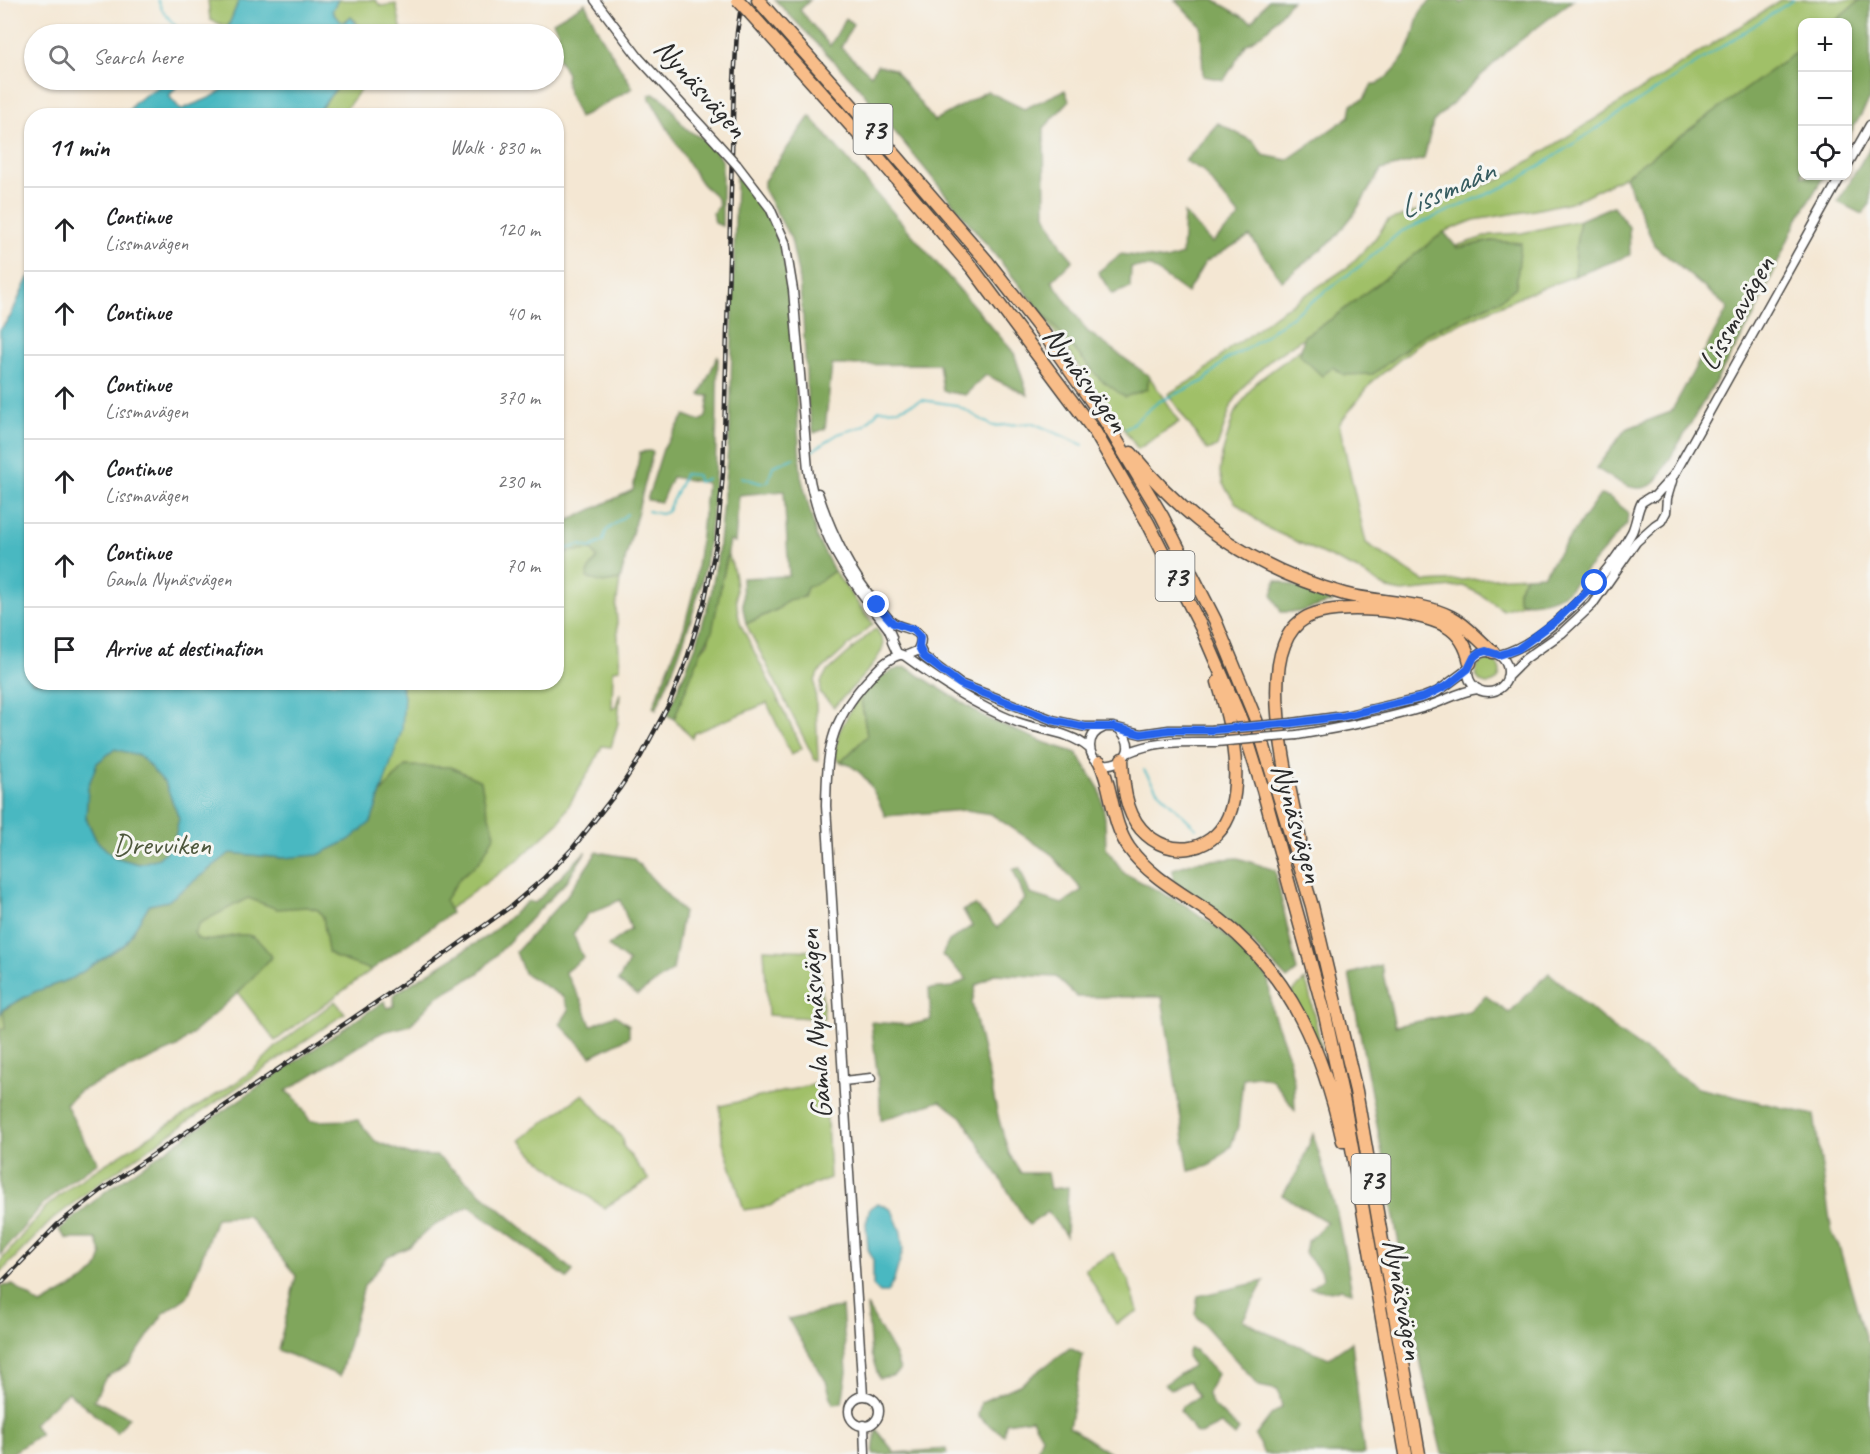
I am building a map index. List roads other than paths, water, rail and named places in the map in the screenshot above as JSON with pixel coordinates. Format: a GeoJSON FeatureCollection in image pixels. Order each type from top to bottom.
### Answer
{"type":"FeatureCollection","features":[{"type":"Feature","properties":{"kind":"highway","name":"Nynäsvägen"},"geometry":{"type":"LineString","coordinates":[[738,0],[862,138],[973,269],[1095,432],[1148,523],[1201,627],[1241,720],[1263,790],[1325,1015],[1344,1103],[1406,1454]]}},
{"type":"Feature","properties":{"kind":"highway","name":"Nynäsvägen"},"geometry":{"type":"LineString","coordinates":[[758,0],[986,260],[1045,335],[1104,419],[1162,516],[1215,620],[1256,720],[1312,906],[1356,1091],[1419,1454]]}},
{"type":"Feature","properties":{"kind":"highway"},"geometry":{"type":"LineString","coordinates":[[1104,419],[1153,479],[1198,522],[1226,542],[1259,561],[1303,580],[1345,594],[1419,607],[1453,618],[1496,653]]}},
{"type":"Feature","properties":{"kind":"highway"},"geometry":{"type":"LineString","coordinates":[[1312,906],[1278,716],[1278,668],[1284,643],[1291,631],[1306,618],[1327,610],[1372,610],[1407,615],[1432,620],[1447,626],[1464,643],[1469,666]]}},
{"type":"Feature","properties":{"kind":"highway"},"geometry":{"type":"LineString","coordinates":[[1125,756],[1125,793],[1140,828],[1161,845],[1175,849],[1191,849],[1203,845],[1214,837],[1231,811],[1234,792],[1233,752],[1227,712],[1201,627]]}},
{"type":"Feature","properties":{"kind":"highway"},"geometry":{"type":"LineString","coordinates":[[1100,762],[1108,778],[1114,814],[1121,834],[1130,849],[1154,874],[1218,918],[1249,945],[1297,1009],[1309,1031],[1326,1076],[1370,1253]]}},
{"type":"Feature","properties":{"kind":"street","name":"Nynäsvägen"},"geometry":{"type":"LineString","coordinates":[[595,0],[639,58],[737,165],[770,208],[785,242],[793,290],[806,443]]}},
{"type":"Feature","properties":{"kind":"street"},"geometry":{"type":"LineString","coordinates":[[1852,157],[1870,125]]}},
{"type":"Feature","properties":{"kind":"street","name":"Lissmavägen"},"geometry":{"type":"LineString","coordinates":[[1496,653],[1518,649],[1557,620],[1609,567],[1631,534],[1642,502],[1654,497],[1674,475],[1839,180]]}},
{"type":"Feature","properties":{"kind":"street"},"geometry":{"type":"LineString","coordinates":[[806,443],[818,494],[836,540],[877,605],[893,623],[917,633],[919,647],[914,654],[903,656]]}},
{"type":"Feature","properties":{"kind":"street"},"geometry":{"type":"LineString","coordinates":[[806,443],[813,495],[830,544],[846,573],[888,628],[894,650],[976,704],[1018,722],[1074,737],[1090,749],[1100,762],[1108,765],[1116,764],[1145,745],[1163,742],[1216,742],[1297,735],[1384,718],[1428,706],[1468,690],[1494,691],[1504,684],[1508,677],[1506,663],[1496,653],[1479,653],[1469,666],[1437,692],[1424,697],[1344,716],[1292,723],[1212,730],[1169,730],[1141,734],[1105,726],[1085,727],[1053,720],[960,684],[924,657],[919,647]]}},
{"type":"Feature","properties":{"kind":"street","name":"Lissmavägen"},"geometry":{"type":"LineString","coordinates":[[1508,677],[1525,659],[1562,633],[1592,604],[1636,542],[1665,517],[1665,507],[1674,475]]}},
{"type":"Feature","properties":{"kind":"street"},"geometry":{"type":"LineString","coordinates":[[1654,497],[1663,502],[1665,507]]}},
{"type":"Feature","properties":{"kind":"street"},"geometry":{"type":"LineString","coordinates":[[1639,514],[1644,522],[1655,525]]}},
{"type":"Feature","properties":{"kind":"street"},"geometry":{"type":"LineString","coordinates":[[892,640],[900,629],[905,627]]}},
{"type":"Feature","properties":{"kind":"street","name":"Gamla Nynäsvägen"},"geometry":{"type":"LineString","coordinates":[[882,665],[892,640]]}},
{"type":"Feature","properties":{"kind":"street","name":"Gamla Nynäsvägen"},"geometry":{"type":"LineString","coordinates":[[865,1454],[864,1425],[854,1421],[849,1411],[853,1401],[863,1396],[826,806],[826,772],[830,746],[841,716],[855,695],[882,665],[891,658],[903,656]]}},
{"type":"Feature","properties":{"kind":"street"},"geometry":{"type":"LineString","coordinates":[[1469,666],[1468,677],[1478,689]]}},
{"type":"Feature","properties":{"kind":"street"},"geometry":{"type":"LineString","coordinates":[[1090,749],[1091,739],[1096,731],[1105,726]]}},
{"type":"Feature","properties":{"kind":"street"},"geometry":{"type":"LineString","coordinates":[[1120,730],[1126,736],[1128,744],[1125,756]]}},
{"type":"Feature","properties":{"kind":"street"},"geometry":{"type":"LineString","coordinates":[[843,1081],[871,1078]]}},
{"type":"Feature","properties":{"kind":"street"},"geometry":{"type":"LineString","coordinates":[[863,1396],[872,1398],[879,1410],[873,1423],[864,1425]]}},
{"type":"Feature","properties":{"kind":"water"},"geometry":{"type":"Polygon","coordinates":[[[239,0],[338,0],[332,11],[336,17],[343,23],[351,17],[356,24],[229,24],[239,0]]]}},
{"type":"Feature","properties":{"kind":"water"},"geometry":{"type":"Polygon","coordinates":[[[153,90],[174,90],[169,96],[179,108],[131,108],[135,102],[153,90]]]}},
{"type":"Feature","properties":{"kind":"water"},"geometry":{"type":"Polygon","coordinates":[[[222,90],[335,90],[321,108],[185,108],[222,90]]]}},
{"type":"Feature","properties":{"kind":"water","name":"Drevviken"},"geometry":{"type":"Polygon","coordinates":[[[24,287],[24,690],[402,690],[404,696],[402,730],[371,822],[349,840],[318,855],[283,858],[230,853],[168,901],[149,905],[125,944],[73,978],[34,992],[3,1009],[0,1015],[0,330],[10,317],[24,287]],[[115,749],[97,763],[88,787],[86,818],[96,840],[114,857],[139,864],[159,858],[174,843],[179,818],[165,783],[140,756],[115,749]]]}},
{"type":"Feature","properties":{"kind":"water"},"geometry":{"type":"Polygon","coordinates":[[[878,1203],[892,1210],[901,1232],[903,1250],[894,1280],[887,1293],[880,1293],[873,1286],[873,1260],[868,1249],[866,1223],[870,1208],[878,1203]]]}},
{"type":"Feature","properties":{"kind":"waterway"},"geometry":{"type":"LineString","coordinates":[[158,0],[162,10],[174,24]]}},
{"type":"Feature","properties":{"kind":"waterway","name":"Lissmaån"},"geometry":{"type":"LineString","coordinates":[[1126,429],[1158,402],[1204,381],[1224,361],[1250,347],[1364,263],[1400,232],[1515,182],[1793,0]]}},
{"type":"Feature","properties":{"kind":"waterway","name":"Lissmaån"},"geometry":{"type":"LineString","coordinates":[[812,451],[838,434],[864,426],[879,410],[899,409],[922,400],[956,405],[993,426],[1033,423],[1083,445]]}},
{"type":"Feature","properties":{"kind":"waterway","name":"Lissmaån"},"geometry":{"type":"LineString","coordinates":[[741,477],[760,483],[768,482],[773,466],[794,458]]}},
{"type":"Feature","properties":{"kind":"waterway","name":"Lissmaån"},"geometry":{"type":"LineString","coordinates":[[648,511],[661,514],[668,511],[684,474],[697,475],[698,482],[707,479]]}},
{"type":"Feature","properties":{"kind":"waterway","name":"Lissmaån"},"geometry":{"type":"LineString","coordinates":[[564,550],[580,545],[590,548],[603,541],[606,531],[627,514]]}},
{"type":"Feature","properties":{"kind":"waterway"},"geometry":{"type":"LineString","coordinates":[[1144,770],[1157,790],[1196,828]]}},
{"type":"Feature","properties":{"kind":"railway"},"geometry":{"type":"LineString","coordinates":[[0,1284],[57,1225],[103,1189],[416,975],[510,907],[543,879],[572,849],[620,788],[641,756],[669,704],[686,662],[704,603],[717,540],[723,473],[734,82],[737,32],[742,0]]}}]}
